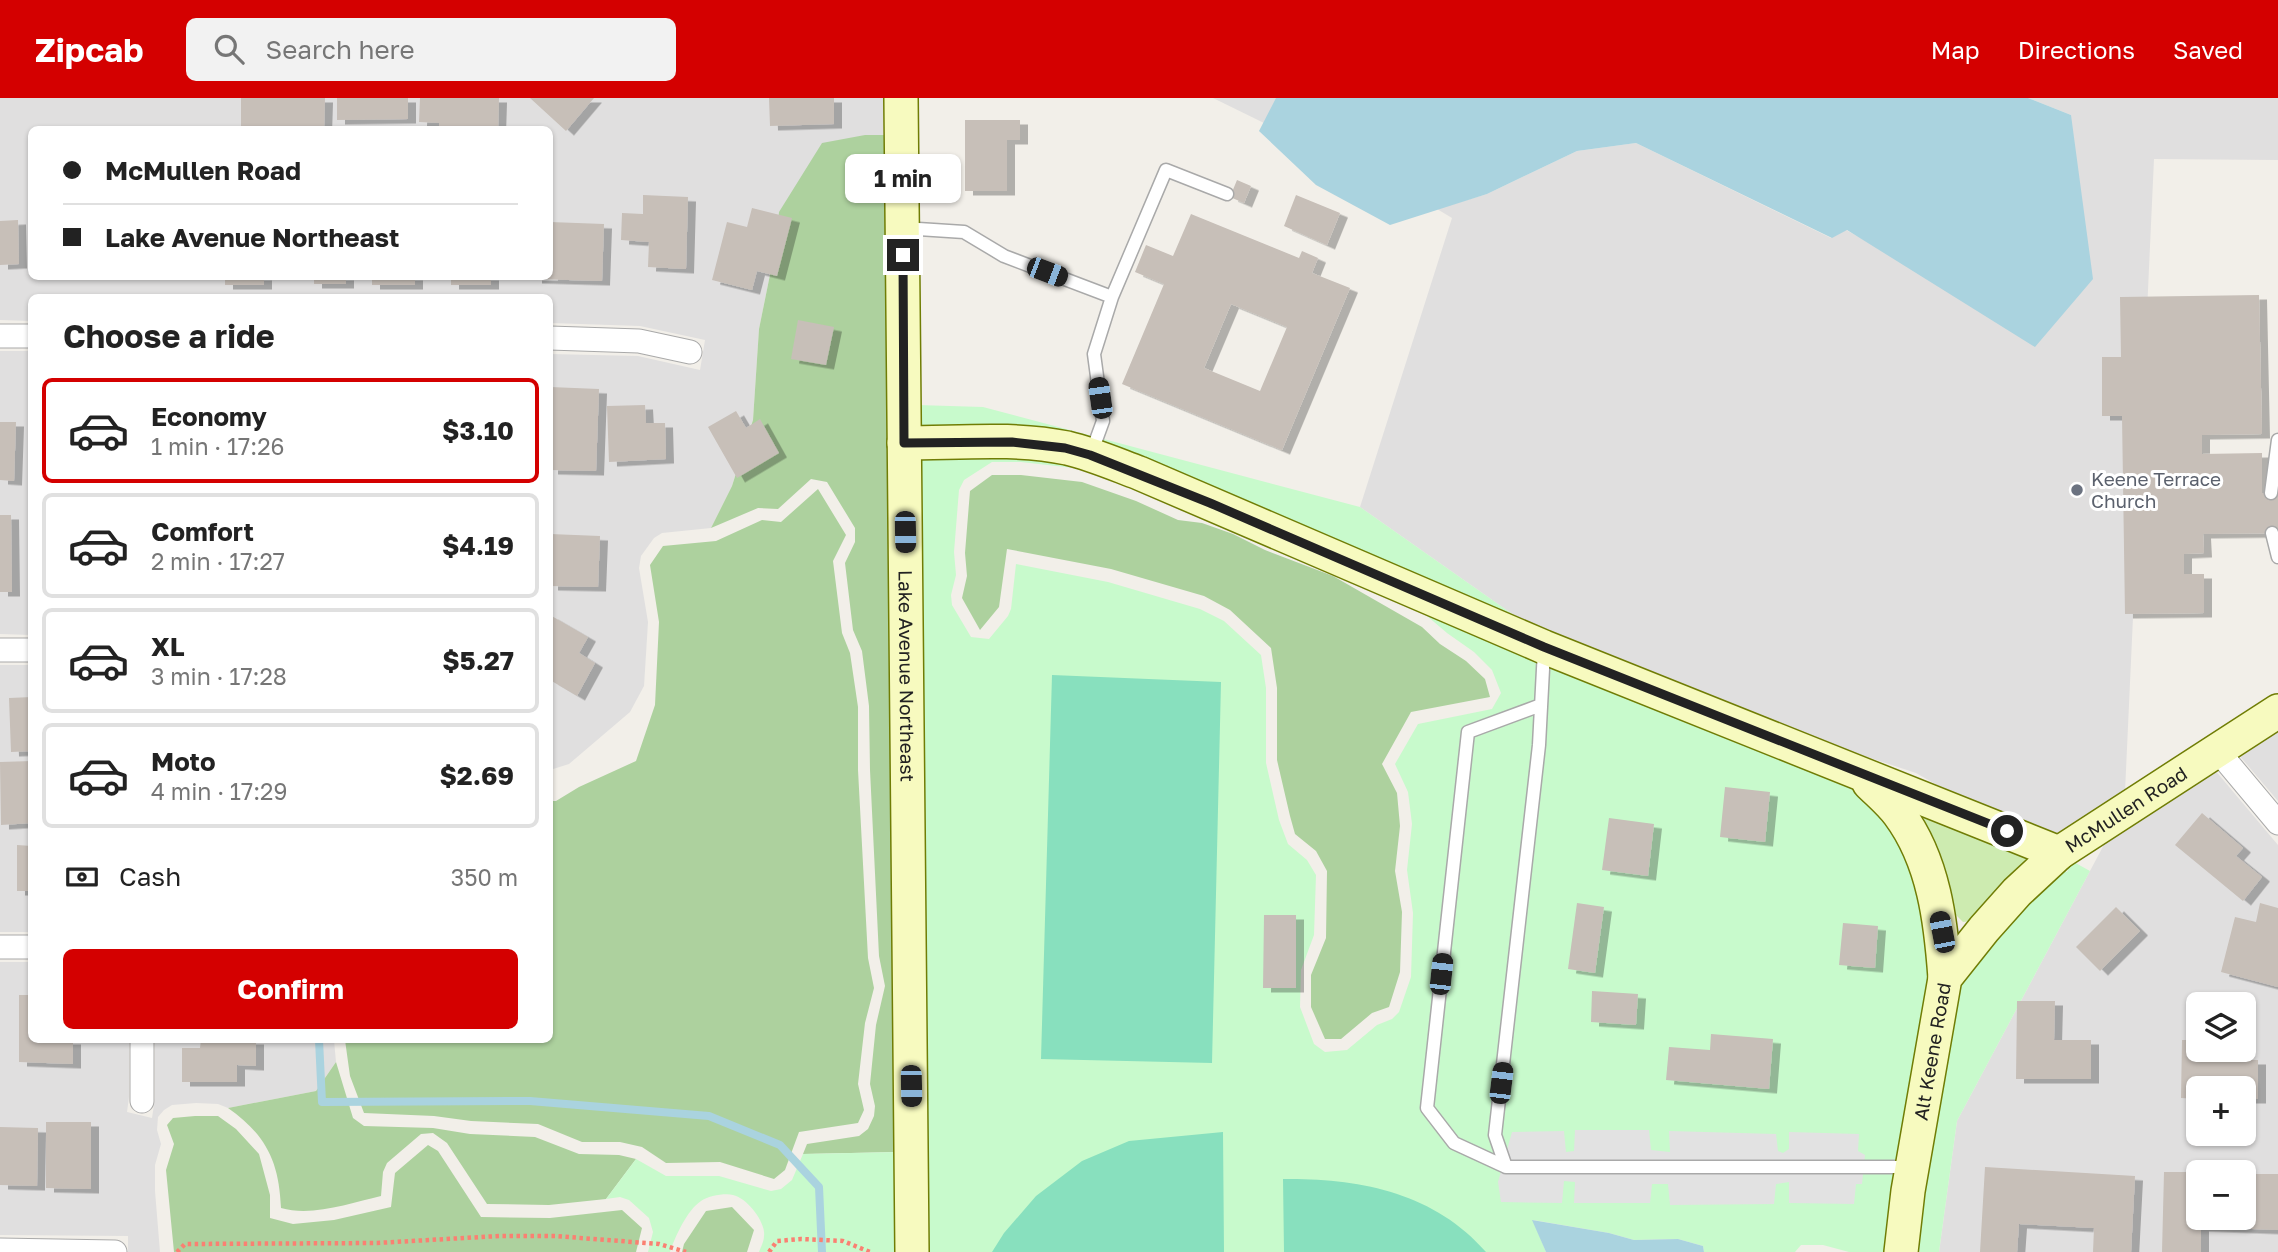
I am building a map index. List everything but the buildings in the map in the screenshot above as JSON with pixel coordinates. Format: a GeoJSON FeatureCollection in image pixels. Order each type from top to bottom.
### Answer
{"type":"FeatureCollection","features":[{"type":"Feature","properties":{"kind":"street","name":"Lake Avenue Northeast"},"geometry":{"type":"LineString","coordinates":[[901,98],[912,1252]]}},
{"type":"Feature","properties":{"kind":"street"},"geometry":{"type":"LineString","coordinates":[[0,335],[28,336]]}},
{"type":"Feature","properties":{"kind":"street"},"geometry":{"type":"LineString","coordinates":[[553,338],[639,341],[690,352]]}},
{"type":"Feature","properties":{"kind":"street","name":"McMullen Road"},"geometry":{"type":"LineString","coordinates":[[904,443],[1012,442],[1065,448],[1090,455],[1227,510],[1544,647],[2059,853],[2278,711]]}},
{"type":"Feature","properties":{"kind":"street"},"geometry":{"type":"LineString","coordinates":[[0,649],[28,650]]}},
{"type":"Feature","properties":{"kind":"street"},"geometry":{"type":"LineString","coordinates":[[2217,750],[2278,823]]}},
{"type":"Feature","properties":{"kind":"street"},"geometry":{"type":"LineString","coordinates":[[1860,774],[1899,814],[1919,848],[1933,887],[1942,932],[1945,978]]}},
{"type":"Feature","properties":{"kind":"street","name":"Alt Keene Road"},"geometry":{"type":"LineString","coordinates":[[1901,1252],[1912,1167],[1945,978],[1992,919],[2059,853]]}},
{"type":"Feature","properties":{"kind":"street"},"geometry":{"type":"LineString","coordinates":[[0,947],[28,947]]}},
{"type":"Feature","properties":{"kind":"street"},"geometry":{"type":"LineString","coordinates":[[142,1043],[142,1101]]}},
{"type":"Feature","properties":{"kind":"street"},"geometry":{"type":"LineString","coordinates":[[0,1250],[115,1252]]}},
{"type":"Feature","properties":{"kind":"lane"},"geometry":{"type":"LineString","coordinates":[[1090,455],[1103,421],[1094,354],[1112,297],[1166,170],[1227,194]]}},
{"type":"Feature","properties":{"kind":"lane"},"geometry":{"type":"LineString","coordinates":[[903,228],[964,232],[1004,256],[1112,297]]}},
{"type":"Feature","properties":{"kind":"lane"},"geometry":{"type":"LineString","coordinates":[[2271,493],[2278,440]]}},
{"type":"Feature","properties":{"kind":"lane"},"geometry":{"type":"LineString","coordinates":[[2272,533],[2278,557]]}},
{"type":"Feature","properties":{"kind":"lane"},"geometry":{"type":"LineString","coordinates":[[1506,1167],[1495,1135],[1539,746],[1544,647]]}},
{"type":"Feature","properties":{"kind":"lane"},"geometry":{"type":"LineString","coordinates":[[1541,705],[1468,732],[1427,1108],[1454,1143],[1506,1167],[1912,1167]]}},
{"type":"Feature","properties":{"kind":"path"},"geometry":{"type":"LineString","coordinates":[[177,1252],[185,1244],[377,1243],[555,1237],[659,1244],[686,1252]]}},
{"type":"Feature","properties":{"kind":"path"},"geometry":{"type":"LineString","coordinates":[[769,1252],[777,1241],[810,1240],[843,1241],[870,1252]]}},
{"type":"Feature","properties":{"kind":"shaded area"},"geometry":{"type":"Polygon","coordinates":[[[0,98],[885,98],[884,135],[865,135],[776,245],[759,329],[753,420],[732,486],[711,528],[662,533],[654,538],[641,556],[639,568],[648,622],[644,686],[630,712],[569,764],[553,769],[553,354],[638,356],[700,370],[705,340],[640,326],[553,323],[553,294],[28,294],[28,321],[0,320],[0,98]]]}},
{"type":"Feature","properties":{"kind":"shaded area"},"geometry":{"type":"Polygon","coordinates":[[[1213,98],[1276,98],[1277,99],[1264,123],[1213,98]]]}},
{"type":"Feature","properties":{"kind":"shaded area"},"geometry":{"type":"Polygon","coordinates":[[[2028,98],[2278,98],[2278,160],[2154,159],[2125,792],[2062,833],[2056,836],[1953,794],[1916,773],[1813,739],[1525,623],[1360,507],[1452,218],[1437,209],[1487,194],[1577,151],[1636,143],[1831,238],[1846,230],[1870,243],[2071,115],[2028,98]]]}},
{"type":"Feature","properties":{"kind":"shaded area"},"geometry":{"type":"Polygon","coordinates":[[[0,351],[28,351],[28,635],[0,634],[0,351]]]}},
{"type":"Feature","properties":{"kind":"shaded area"},"geometry":{"type":"Polygon","coordinates":[[[0,665],[28,665],[28,932],[0,932],[0,665]]]}},
{"type":"Feature","properties":{"kind":"shaded area"},"geometry":{"type":"Polygon","coordinates":[[[2278,729],[2278,801],[2238,754],[2278,729]]]}},
{"type":"Feature","properties":{"kind":"shaded area"},"geometry":{"type":"Polygon","coordinates":[[[2214,769],[2278,845],[2278,1252],[1939,1252],[1957,1121],[2107,839],[2214,769]]]}},
{"type":"Feature","properties":{"kind":"shaded area"},"geometry":{"type":"Polygon","coordinates":[[[0,962],[28,962],[28,1043],[129,1043],[127,1112],[152,1118],[155,1098],[155,1043],[334,1043],[336,1062],[316,1091],[228,1108],[218,1104],[172,1105],[158,1117],[157,1130],[161,1144],[155,1165],[155,1191],[160,1252],[128,1252],[128,1236],[0,1235],[0,962]]]}},
{"type":"Feature","properties":{"kind":"shaded area"},"geometry":{"type":"Polygon","coordinates":[[[1575,1130],[1649,1130],[1651,1150],[1670,1152],[1669,1131],[1776,1134],[1778,1151],[1783,1153],[1789,1149],[1789,1132],[1859,1134],[1858,1151],[1865,1155],[1862,1184],[1856,1184],[1854,1204],[1789,1203],[1789,1182],[1776,1184],[1774,1204],[1670,1205],[1668,1184],[1652,1184],[1650,1203],[1574,1203],[1575,1182],[1564,1181],[1562,1203],[1501,1202],[1498,1182],[1512,1132],[1564,1131],[1566,1152],[1574,1151],[1575,1130]]]}},
{"type":"Feature","properties":{"kind":"green space"},"geometry":{"type":"Polygon","coordinates":[[[865,135],[884,135],[898,1152],[803,1154],[807,1144],[859,1136],[868,1129],[874,1116],[875,1106],[870,1084],[876,1025],[885,986],[879,956],[869,706],[862,651],[853,630],[845,563],[855,542],[855,528],[827,482],[811,479],[778,509],[758,508],[711,528],[732,486],[753,420],[759,329],[776,245],[779,212],[822,143],[865,135]]]}},
{"type":"Feature","properties":{"kind":"green space"},"geometry":{"type":"Polygon","coordinates":[[[917,405],[983,407],[1360,507],[1525,623],[1143,459],[917,428],[917,405]]]}},
{"type":"Feature","properties":{"kind":"green space"},"geometry":{"type":"Polygon","coordinates":[[[1011,457],[1063,463],[1083,469],[1021,462],[992,462],[964,480],[959,490],[954,552],[956,575],[951,595],[952,605],[971,637],[989,639],[1008,616],[1016,564],[1108,582],[1200,609],[1224,621],[1261,655],[1266,688],[1266,763],[1279,820],[1288,844],[1307,860],[1316,875],[1314,935],[1301,970],[1300,1007],[1314,1044],[1325,1052],[1347,1050],[1377,1025],[1392,1019],[1399,1012],[1411,977],[1413,913],[1407,870],[1412,824],[1408,792],[1395,764],[1418,724],[1492,709],[1501,693],[1492,670],[1474,652],[1407,604],[1853,787],[1888,824],[1907,855],[1920,892],[1931,977],[1888,1252],[1849,1252],[1823,1245],[1801,1245],[1795,1252],[1704,1252],[1703,1246],[1678,1239],[1634,1240],[1533,1220],[1546,1252],[926,1252],[917,458],[1011,457]]]}},
{"type":"Feature","properties":{"kind":"green space"},"geometry":{"type":"Polygon","coordinates":[[[992,475],[1021,475],[1082,482],[1136,501],[1178,520],[1202,523],[1233,534],[1265,550],[1333,576],[1422,627],[1485,679],[1490,697],[1411,712],[1382,764],[1397,793],[1400,826],[1395,871],[1402,912],[1400,972],[1389,1007],[1372,1013],[1341,1039],[1325,1039],[1311,1007],[1311,975],[1326,938],[1327,871],[1316,851],[1295,834],[1290,816],[1277,760],[1277,688],[1271,648],[1230,610],[1204,596],[1111,569],[1007,549],[999,607],[980,630],[962,598],[967,576],[965,553],[970,491],[992,475]]]}},
{"type":"Feature","properties":{"kind":"green space"},"geometry":{"type":"Polygon","coordinates":[[[818,489],[846,535],[833,561],[842,633],[850,653],[858,707],[858,770],[868,958],[874,988],[865,1023],[858,1084],[864,1110],[858,1123],[799,1132],[785,1170],[774,1179],[720,1162],[666,1163],[642,1147],[620,1142],[582,1142],[538,1124],[364,1113],[350,1076],[345,1043],[553,1043],[553,801],[636,761],[655,705],[659,622],[650,565],[663,546],[716,541],[762,520],[781,522],[818,489]]]}},
{"type":"Feature","properties":{"kind":"green space"},"geometry":{"type":"Polygon","coordinates":[[[1052,675],[1221,682],[1212,1063],[1041,1059],[1052,675]]]}},
{"type":"Feature","properties":{"kind":"green space"},"geometry":{"type":"Polygon","coordinates":[[[1915,809],[2029,855],[1971,921],[1963,922],[1951,910],[1915,809]]]}},
{"type":"Feature","properties":{"kind":"green space"},"geometry":{"type":"Polygon","coordinates":[[[2072,861],[2090,871],[1957,1121],[1939,1252],[1915,1252],[1958,983],[1993,939],[2061,870],[2067,872],[2072,861]]]}},
{"type":"Feature","properties":{"kind":"green space"},"geometry":{"type":"Polygon","coordinates":[[[336,1062],[353,1118],[364,1126],[433,1128],[470,1134],[535,1137],[579,1154],[619,1155],[636,1159],[606,1199],[549,1205],[487,1204],[447,1143],[433,1133],[421,1134],[387,1163],[383,1172],[381,1196],[318,1210],[281,1208],[277,1176],[268,1150],[252,1128],[228,1108],[316,1091],[336,1062]]]}},
{"type":"Feature","properties":{"kind":"green space"},"geometry":{"type":"Polygon","coordinates":[[[218,1116],[236,1129],[259,1154],[270,1195],[270,1218],[293,1224],[334,1220],[391,1207],[395,1173],[428,1145],[438,1151],[481,1217],[550,1218],[622,1210],[642,1228],[636,1252],[174,1252],[166,1170],[174,1144],[167,1125],[173,1118],[218,1116]]]}},
{"type":"Feature","properties":{"kind":"green space"},"geometry":{"type":"Polygon","coordinates":[[[1223,1132],[1224,1252],[992,1252],[1004,1233],[1036,1196],[1082,1161],[1129,1141],[1223,1132]]]}},
{"type":"Feature","properties":{"kind":"green space"},"geometry":{"type":"Polygon","coordinates":[[[898,1152],[899,1252],[759,1252],[764,1230],[759,1218],[744,1201],[726,1194],[708,1198],[696,1205],[682,1224],[670,1252],[648,1252],[653,1232],[649,1218],[629,1200],[620,1197],[606,1199],[636,1159],[666,1176],[719,1176],[771,1191],[781,1189],[792,1180],[803,1154],[898,1152]]]}},
{"type":"Feature","properties":{"kind":"green space"},"geometry":{"type":"Polygon","coordinates":[[[1283,1179],[1311,1179],[1366,1186],[1419,1202],[1443,1215],[1486,1252],[1284,1252],[1283,1179]]]}},
{"type":"Feature","properties":{"kind":"green space"},"geometry":{"type":"Polygon","coordinates":[[[732,1207],[754,1230],[747,1252],[682,1252],[684,1244],[706,1211],[732,1207]]]}},
{"type":"Feature","properties":{"kind":"water"},"geometry":{"type":"Polygon","coordinates":[[[1276,98],[2028,98],[2071,115],[2093,279],[2035,347],[1847,230],[1832,238],[1636,143],[1577,151],[1487,194],[1390,225],[1316,185],[1259,131],[1276,98]]]}},
{"type":"Feature","properties":{"kind":"water"},"geometry":{"type":"Polygon","coordinates":[[[1532,1220],[1634,1240],[1678,1239],[1703,1246],[1704,1252],[1546,1252],[1532,1220]]]}},
{"type":"Feature","properties":{"kind":"waterway"},"geometry":{"type":"LineString","coordinates":[[319,1043],[322,1102],[530,1101],[709,1116],[780,1145],[819,1187],[822,1252]]}},
{"type":"Feature","properties":{"kind":"place","name":"Keene Terrace Church"},"geometry":{"type":"Point","coordinates":[2077,490]}},
{"type":"Feature","properties":{"kind":"route"},"geometry":{"type":"LineString","coordinates":[[903,255],[904,443],[1012,442],[1065,448],[1090,455],[1210,503],[1544,647],[2007,831]]}}]}
